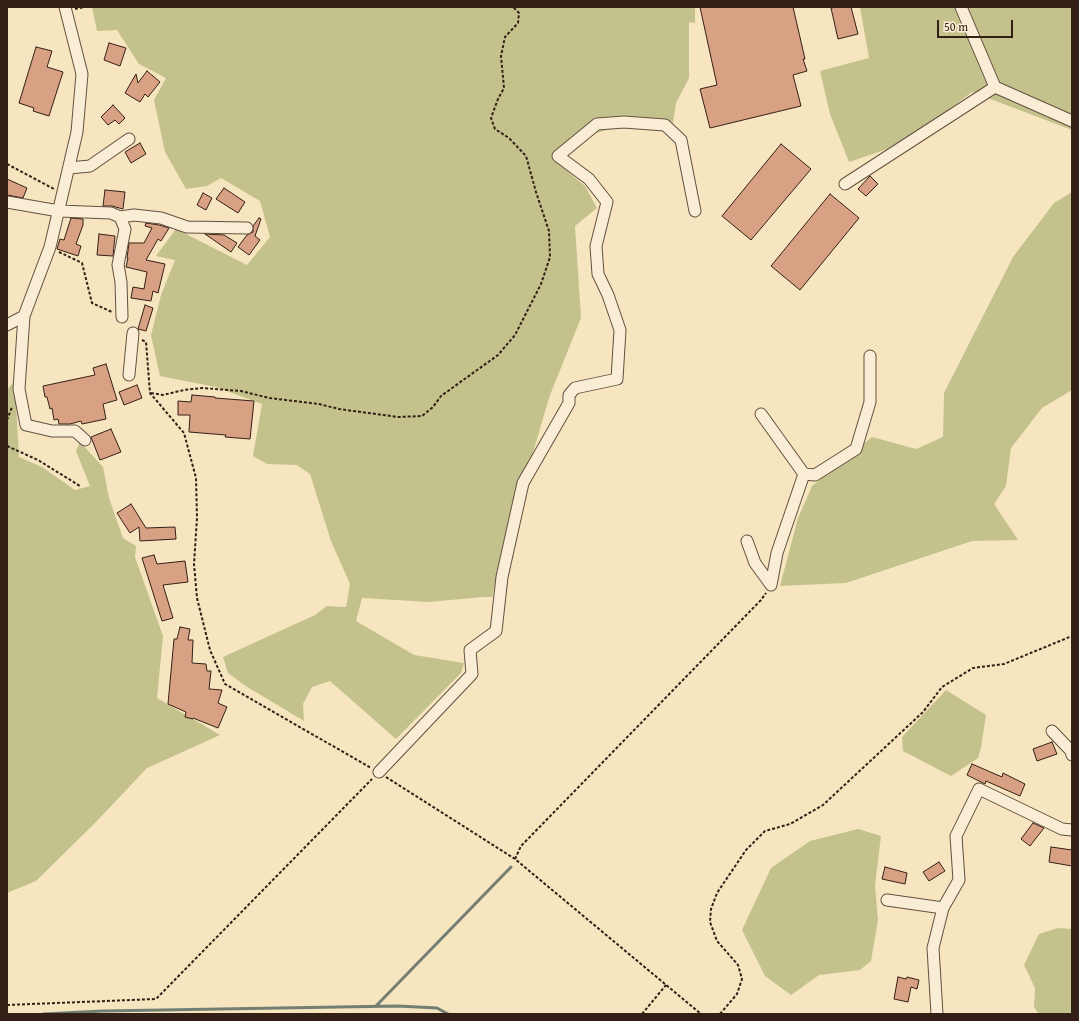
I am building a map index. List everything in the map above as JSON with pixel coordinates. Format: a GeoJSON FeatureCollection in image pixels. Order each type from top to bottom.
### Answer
{"type":"FeatureCollection","features":[{"type":"Feature","properties":{"kind":"street"},"geometry":{"type":"LineString","coordinates":[[66,7],[82,74],[77,132],[50,247],[24,316],[19,389],[26,425],[52,431],[75,431],[85,440]]}},
{"type":"Feature","properties":{"kind":"street"},"geometry":{"type":"LineString","coordinates":[[962,7],[995,87],[1072,121]]}},
{"type":"Feature","properties":{"kind":"street"},"geometry":{"type":"LineString","coordinates":[[845,184],[995,87]]}},
{"type":"Feature","properties":{"kind":"street"},"geometry":{"type":"LineString","coordinates":[[379,772],[472,674],[470,650],[496,631],[502,578],[523,483],[569,403],[569,395],[575,388],[617,379],[620,330],[608,295],[598,274],[596,246],[607,202],[589,179],[558,156],[597,124],[624,122],[665,125],[681,140],[695,211]]}},
{"type":"Feature","properties":{"kind":"street"},"geometry":{"type":"LineString","coordinates":[[69,168],[90,166],[129,139]]}},
{"type":"Feature","properties":{"kind":"street"},"geometry":{"type":"LineString","coordinates":[[7,202],[59,211],[111,213],[120,217],[134,215],[162,218],[187,227],[247,228]]}},
{"type":"Feature","properties":{"kind":"street"},"geometry":{"type":"LineString","coordinates":[[120,217],[125,230],[118,265],[121,282],[122,317]]}},
{"type":"Feature","properties":{"kind":"street"},"geometry":{"type":"LineString","coordinates":[[7,325],[24,316]]}},
{"type":"Feature","properties":{"kind":"street"},"geometry":{"type":"LineString","coordinates":[[129,375],[133,333]]}},
{"type":"Feature","properties":{"kind":"street"},"geometry":{"type":"LineString","coordinates":[[761,414],[804,474],[815,475],[856,449],[870,402],[870,356]]}},
{"type":"Feature","properties":{"kind":"street"},"geometry":{"type":"LineString","coordinates":[[771,586],[777,553],[804,474]]}},
{"type":"Feature","properties":{"kind":"street"},"geometry":{"type":"LineString","coordinates":[[747,541],[755,563],[771,586]]}},
{"type":"Feature","properties":{"kind":"street"},"geometry":{"type":"LineString","coordinates":[[1052,731],[1071,751],[1072,756]]}},
{"type":"Feature","properties":{"kind":"street"},"geometry":{"type":"LineString","coordinates":[[937,1014],[934,948],[943,908],[959,880],[956,836],[979,789],[1062,829],[1072,830]]}},
{"type":"Feature","properties":{"kind":"street"},"geometry":{"type":"LineString","coordinates":[[887,900],[943,908]]}},
{"type":"Feature","properties":{"kind":"path"},"geometry":{"type":"LineString","coordinates":[[150,393],[163,395],[184,390],[202,388],[241,391],[268,398],[319,404],[339,409],[398,417],[422,416],[433,407],[441,396],[498,355],[515,335],[541,284],[550,257],[549,230],[537,198],[526,156],[509,138],[495,129],[491,118],[504,88],[501,56],[505,37],[518,23],[519,13],[513,7]]}},
{"type":"Feature","properties":{"kind":"path"},"geometry":{"type":"LineString","coordinates":[[7,164],[63,194]]}},
{"type":"Feature","properties":{"kind":"path"},"geometry":{"type":"LineString","coordinates":[[50,247],[82,263],[92,303],[122,317]]}},
{"type":"Feature","properties":{"kind":"path"},"geometry":{"type":"LineString","coordinates":[[133,333],[146,342],[150,393],[184,433],[196,478],[197,518],[194,564],[197,598],[210,650],[225,684],[379,772],[515,859],[701,1014]]}},
{"type":"Feature","properties":{"kind":"path"},"geometry":{"type":"LineString","coordinates":[[7,446],[38,460],[80,486]]}},
{"type":"Feature","properties":{"kind":"path"},"geometry":{"type":"LineString","coordinates":[[515,859],[521,846],[761,600],[771,586]]}},
{"type":"Feature","properties":{"kind":"path"},"geometry":{"type":"LineString","coordinates":[[720,1014],[737,994],[742,979],[738,965],[717,941],[710,922],[710,909],[717,893],[746,850],[765,831],[790,824],[823,805],[923,712],[942,687],[972,668],[1004,664],[1072,636]]}},
{"type":"Feature","properties":{"kind":"path"},"geometry":{"type":"LineString","coordinates":[[7,1005],[156,999],[379,772]]}},
{"type":"Feature","properties":{"kind":"path"},"geometry":{"type":"LineString","coordinates":[[642,1014],[666,985]]}},
{"type":"Feature","properties":{"kind":"shaded area"},"geometry":{"type":"Polygon","coordinates":[[[92,7],[695,7],[695,23],[689,22],[689,78],[676,103],[673,123],[640,120],[580,138],[560,165],[585,186],[597,208],[575,226],[581,318],[550,395],[529,466],[510,521],[492,597],[429,602],[362,598],[356,621],[414,655],[464,663],[461,673],[396,739],[330,681],[312,687],[303,704],[304,721],[244,685],[228,673],[223,657],[315,615],[327,606],[346,607],[350,584],[331,541],[310,474],[297,465],[267,464],[253,456],[262,404],[216,387],[160,376],[151,335],[161,295],[175,260],[156,256],[176,229],[247,265],[270,237],[260,201],[221,178],[207,186],[186,189],[165,152],[154,100],[166,78],[139,64],[117,30],[97,31],[92,7]]]}},
{"type":"Feature","properties":{"kind":"shaded area"},"geometry":{"type":"Polygon","coordinates":[[[860,7],[1072,7],[1072,130],[972,92],[905,143],[849,162],[830,114],[820,71],[869,58],[860,7]]]}},
{"type":"Feature","properties":{"kind":"shaded area"},"geometry":{"type":"Polygon","coordinates":[[[1072,192],[1072,390],[1042,408],[1011,448],[1006,486],[994,504],[1018,540],[972,541],[846,583],[780,586],[798,518],[812,486],[872,437],[916,449],[943,437],[944,393],[1013,257],[1054,203],[1072,192]]]}},
{"type":"Feature","properties":{"kind":"shaded area"},"geometry":{"type":"Polygon","coordinates":[[[16,379],[15,388],[19,457],[42,467],[75,490],[90,486],[76,451],[80,442],[103,467],[109,498],[123,538],[136,546],[135,557],[163,636],[157,698],[220,735],[147,768],[96,822],[36,881],[7,893],[7,390],[16,379]]]}},
{"type":"Feature","properties":{"kind":"shaded area"},"geometry":{"type":"Polygon","coordinates":[[[946,690],[986,715],[978,758],[951,776],[903,751],[902,737],[946,690]]]}},
{"type":"Feature","properties":{"kind":"shaded area"},"geometry":{"type":"Polygon","coordinates":[[[858,829],[881,836],[875,885],[878,920],[871,961],[860,970],[819,975],[791,995],[765,976],[742,930],[771,868],[810,841],[858,829]]]}},
{"type":"Feature","properties":{"kind":"shaded area"},"geometry":{"type":"Polygon","coordinates":[[[1058,928],[1072,929],[1072,1014],[1039,1014],[1034,1007],[1035,988],[1024,965],[1039,934],[1058,928]]]}},
{"type":"Feature","properties":{"kind":"building"},"geometry":{"type":"Polygon","coordinates":[[[700,7],[793,7],[805,59],[803,59],[807,71],[793,75],[801,106],[710,128],[700,89],[717,85],[700,7]]]}},
{"type":"Feature","properties":{"kind":"building"},"geometry":{"type":"Polygon","coordinates":[[[851,7],[858,34],[838,39],[831,8],[851,7]]]}},
{"type":"Feature","properties":{"kind":"building"},"geometry":{"type":"Polygon","coordinates":[[[109,43],[126,48],[120,66],[104,60],[109,43]]]}},
{"type":"Feature","properties":{"kind":"building"},"geometry":{"type":"Polygon","coordinates":[[[36,47],[52,51],[47,67],[63,72],[49,116],[33,111],[34,108],[19,103],[36,47]]]}},
{"type":"Feature","properties":{"kind":"building"},"geometry":{"type":"Polygon","coordinates":[[[147,71],[160,82],[148,97],[145,94],[140,102],[125,93],[136,74],[138,83],[147,71]]]}},
{"type":"Feature","properties":{"kind":"building"},"geometry":{"type":"Polygon","coordinates":[[[113,105],[125,118],[119,124],[115,120],[108,125],[101,117],[113,105]]]}},
{"type":"Feature","properties":{"kind":"building"},"geometry":{"type":"Polygon","coordinates":[[[140,143],[146,154],[131,163],[125,152],[140,143]]]}},
{"type":"Feature","properties":{"kind":"building"},"geometry":{"type":"Polygon","coordinates":[[[781,144],[811,169],[751,240],[722,216],[781,144]]]}},
{"type":"Feature","properties":{"kind":"building"},"geometry":{"type":"Polygon","coordinates":[[[870,176],[878,184],[866,196],[858,189],[870,176]]]}},
{"type":"Feature","properties":{"kind":"building"},"geometry":{"type":"Polygon","coordinates":[[[7,179],[27,188],[23,198],[7,195],[7,179]]]}},
{"type":"Feature","properties":{"kind":"building"},"geometry":{"type":"Polygon","coordinates":[[[224,188],[245,202],[238,213],[216,199],[224,188]]]}},
{"type":"Feature","properties":{"kind":"building"},"geometry":{"type":"Polygon","coordinates":[[[105,190],[125,192],[123,209],[112,206],[103,206],[105,190]]]}},
{"type":"Feature","properties":{"kind":"building"},"geometry":{"type":"Polygon","coordinates":[[[203,193],[212,198],[206,210],[197,205],[203,193]]]}},
{"type":"Feature","properties":{"kind":"building"},"geometry":{"type":"Polygon","coordinates":[[[830,194],[859,218],[800,290],[771,266],[830,194]]]}},
{"type":"Feature","properties":{"kind":"building"},"geometry":{"type":"Polygon","coordinates":[[[71,218],[83,219],[83,225],[76,244],[81,246],[78,256],[57,249],[60,239],[64,240],[71,218]]]}},
{"type":"Feature","properties":{"kind":"building"},"geometry":{"type":"Polygon","coordinates":[[[259,218],[261,219],[255,236],[260,240],[249,255],[238,247],[247,235],[253,232],[253,226],[259,218]]]}},
{"type":"Feature","properties":{"kind":"building"},"geometry":{"type":"Polygon","coordinates":[[[146,223],[169,228],[161,241],[158,239],[146,260],[165,264],[158,293],[153,291],[151,301],[131,298],[133,287],[144,289],[147,272],[126,267],[129,243],[144,243],[152,228],[145,226],[146,223]]]}},
{"type":"Feature","properties":{"kind":"building"},"geometry":{"type":"Polygon","coordinates":[[[99,234],[115,236],[113,256],[97,255],[99,234]]]}},
{"type":"Feature","properties":{"kind":"building"},"geometry":{"type":"Polygon","coordinates":[[[205,234],[224,235],[237,243],[231,252],[205,234]]]}},
{"type":"Feature","properties":{"kind":"building"},"geometry":{"type":"Polygon","coordinates":[[[145,305],[153,308],[146,331],[138,329],[145,305]]]}},
{"type":"Feature","properties":{"kind":"building"},"geometry":{"type":"Polygon","coordinates":[[[106,364],[117,400],[103,404],[106,419],[82,424],[81,421],[70,424],[59,424],[58,419],[54,420],[52,408],[50,409],[47,397],[45,397],[43,386],[95,375],[93,368],[106,364]]]}},
{"type":"Feature","properties":{"kind":"building"},"geometry":{"type":"Polygon","coordinates":[[[137,385],[142,398],[124,405],[119,392],[137,385]]]}},
{"type":"Feature","properties":{"kind":"building"},"geometry":{"type":"Polygon","coordinates":[[[192,395],[254,401],[250,439],[225,437],[226,435],[189,432],[190,415],[178,415],[178,401],[191,402],[192,395]]]}},
{"type":"Feature","properties":{"kind":"building"},"geometry":{"type":"Polygon","coordinates":[[[111,429],[121,452],[100,460],[91,437],[111,429]]]}},
{"type":"Feature","properties":{"kind":"building"},"geometry":{"type":"Polygon","coordinates":[[[131,504],[146,528],[175,527],[176,539],[140,541],[139,527],[130,533],[117,513],[131,504]]]}},
{"type":"Feature","properties":{"kind":"building"},"geometry":{"type":"Polygon","coordinates":[[[154,555],[157,564],[185,561],[188,582],[163,585],[173,618],[162,621],[142,558],[154,555]]]}},
{"type":"Feature","properties":{"kind":"building"},"geometry":{"type":"Polygon","coordinates":[[[180,627],[190,629],[188,640],[193,640],[192,663],[206,664],[207,671],[211,671],[209,689],[222,690],[218,703],[227,707],[218,728],[193,718],[185,717],[186,712],[168,704],[174,639],[177,639],[180,627]]]}},
{"type":"Feature","properties":{"kind":"building"},"geometry":{"type":"Polygon","coordinates":[[[1052,742],[1057,754],[1037,761],[1033,749],[1052,742]]]}},
{"type":"Feature","properties":{"kind":"building"},"geometry":{"type":"Polygon","coordinates":[[[972,764],[1002,777],[1003,773],[1025,784],[1020,796],[986,781],[985,784],[967,775],[972,764]]]}},
{"type":"Feature","properties":{"kind":"building"},"geometry":{"type":"Polygon","coordinates":[[[1033,823],[1044,828],[1030,846],[1021,839],[1033,823]]]}},
{"type":"Feature","properties":{"kind":"building"},"geometry":{"type":"Polygon","coordinates":[[[1051,847],[1072,850],[1072,866],[1049,862],[1051,847]]]}},
{"type":"Feature","properties":{"kind":"building"},"geometry":{"type":"Polygon","coordinates":[[[939,862],[945,871],[929,881],[923,872],[939,862]]]}},
{"type":"Feature","properties":{"kind":"building"},"geometry":{"type":"Polygon","coordinates":[[[885,867],[907,873],[905,884],[882,879],[885,867]]]}},
{"type":"Feature","properties":{"kind":"building"},"geometry":{"type":"Polygon","coordinates":[[[898,977],[906,979],[907,977],[919,980],[917,989],[911,987],[908,1002],[894,999],[898,977]]]}},
{"type":"Feature","properties":{"kind":"waterway"},"geometry":{"type":"LineString","coordinates":[[376,1006],[511,867]]}},
{"type":"Feature","properties":{"kind":"waterway"},"geometry":{"type":"LineString","coordinates":[[43,1014],[102,1011],[398,1006],[437,1008],[448,1014]]}}]}
